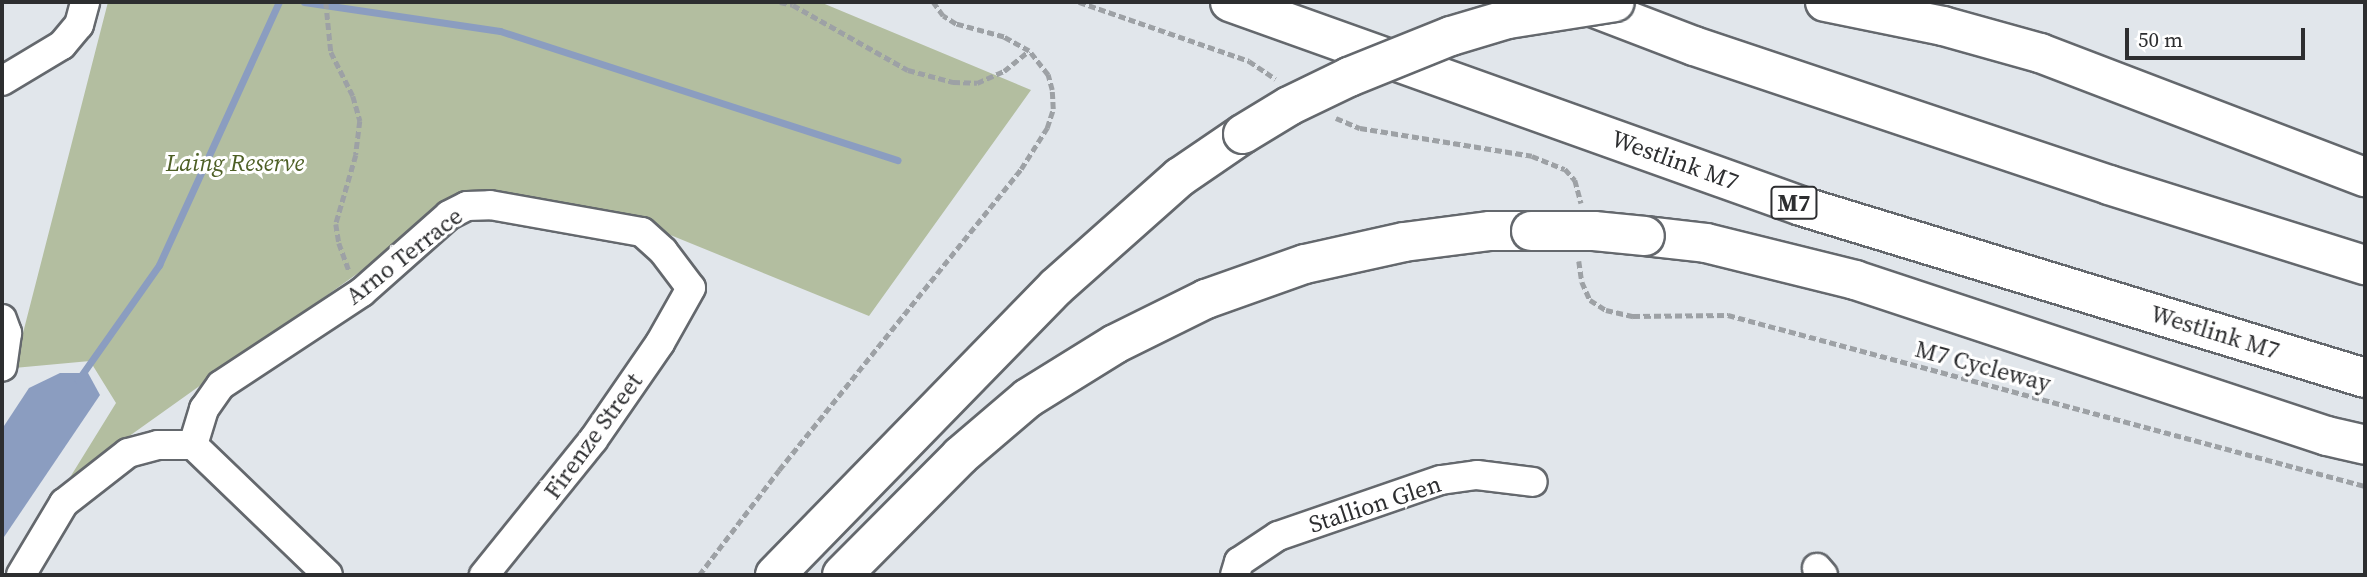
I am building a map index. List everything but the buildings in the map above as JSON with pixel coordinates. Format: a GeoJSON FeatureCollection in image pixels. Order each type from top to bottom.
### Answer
{"type":"FeatureCollection","features":[{"type":"Feature","properties":{"kind":"highway","name":"Westlink M7"},"geometry":{"type":"LineString","coordinates":[[1230,2],[1801,205],[2365,378]]}},
{"type":"Feature","properties":{"kind":"highway"},"geometry":{"type":"LineString","coordinates":[[1579,2],[1707,50],[2096,180],[2365,265]]}},
{"type":"Feature","properties":{"kind":"highway"},"geometry":{"type":"LineString","coordinates":[[775,575],[1056,287],[1180,177],[1243,134],[1289,106],[1349,77],[1451,36],[1508,19],[1615,2]]}},
{"type":"Feature","properties":{"kind":"highway"},"geometry":{"type":"LineString","coordinates":[[1825,2],[1943,26],[2040,53],[2365,177]]}},
{"type":"Feature","properties":{"kind":"highway"},"geometry":{"type":"LineString","coordinates":[[842,575],[969,448],[1028,398],[1115,344],[1206,299],[1305,264],[1404,242],[1490,231],[1594,231],[1706,243],[1855,280],[2327,436],[2365,445]]}},
{"type":"Feature","properties":{"kind":"street"},"geometry":{"type":"LineString","coordinates":[[2,81],[62,45],[79,25],[85,2]]}},
{"type":"Feature","properties":{"kind":"street","name":"Arno Terrace"},"geometry":{"type":"LineString","coordinates":[[193,445],[204,409],[221,385],[362,292],[449,215],[467,206],[490,205],[642,232],[663,251],[691,288]]}},
{"type":"Feature","properties":{"kind":"street","name":"Firenze Street"},"geometry":{"type":"LineString","coordinates":[[484,575],[593,440],[660,343],[691,288]]}},
{"type":"Feature","properties":{"kind":"street"},"geometry":{"type":"LineString","coordinates":[[2,319],[7,333],[2,367]]}},
{"type":"Feature","properties":{"kind":"street"},"geometry":{"type":"LineString","coordinates":[[21,575],[64,503],[128,453],[158,445],[193,445],[328,575]]}},
{"type":"Feature","properties":{"kind":"street","name":"Stallion Glen"},"geometry":{"type":"LineString","coordinates":[[1235,575],[1238,562],[1278,536],[1441,480],[1477,475],[1533,482]]}},
{"type":"Feature","properties":{"kind":"path"},"geometry":{"type":"LineString","coordinates":[[326,2],[331,52],[353,96],[360,121],[356,155],[337,224],[338,243],[346,265],[362,292]]}},
{"type":"Feature","properties":{"kind":"path"},"geometry":{"type":"LineString","coordinates":[[780,2],[793,5],[908,70],[953,82],[977,83],[1004,71],[1028,51]]}},
{"type":"Feature","properties":{"kind":"path"},"geometry":{"type":"LineString","coordinates":[[699,575],[1039,144],[1053,109],[1048,75],[1028,51],[1004,37],[956,24],[943,16],[933,2]]}},
{"type":"Feature","properties":{"kind":"path","name":"M7 Cycleway"},"geometry":{"type":"LineString","coordinates":[[1590,300],[1606,310],[1633,316],[1728,315],[2365,486]]}},
{"type":"Feature","properties":{"kind":"green space","name":"Laing Reserve"},"geometry":{"type":"Polygon","coordinates":[[[108,2],[820,2],[1031,90],[869,316],[609,210],[459,192],[361,271],[69,479],[116,403],[90,361],[14,368],[108,2]]]}},
{"type":"Feature","properties":{"kind":"water"},"geometry":{"type":"Polygon","coordinates":[[[60,373],[88,373],[100,395],[2,540],[2,429],[29,388],[60,373]]]}},
{"type":"Feature","properties":{"kind":"waterway"},"geometry":{"type":"LineString","coordinates":[[78,380],[159,265],[279,2]]}},
{"type":"Feature","properties":{"kind":"waterway"},"geometry":{"type":"LineString","coordinates":[[304,2],[500,31],[898,160]]}}]}
